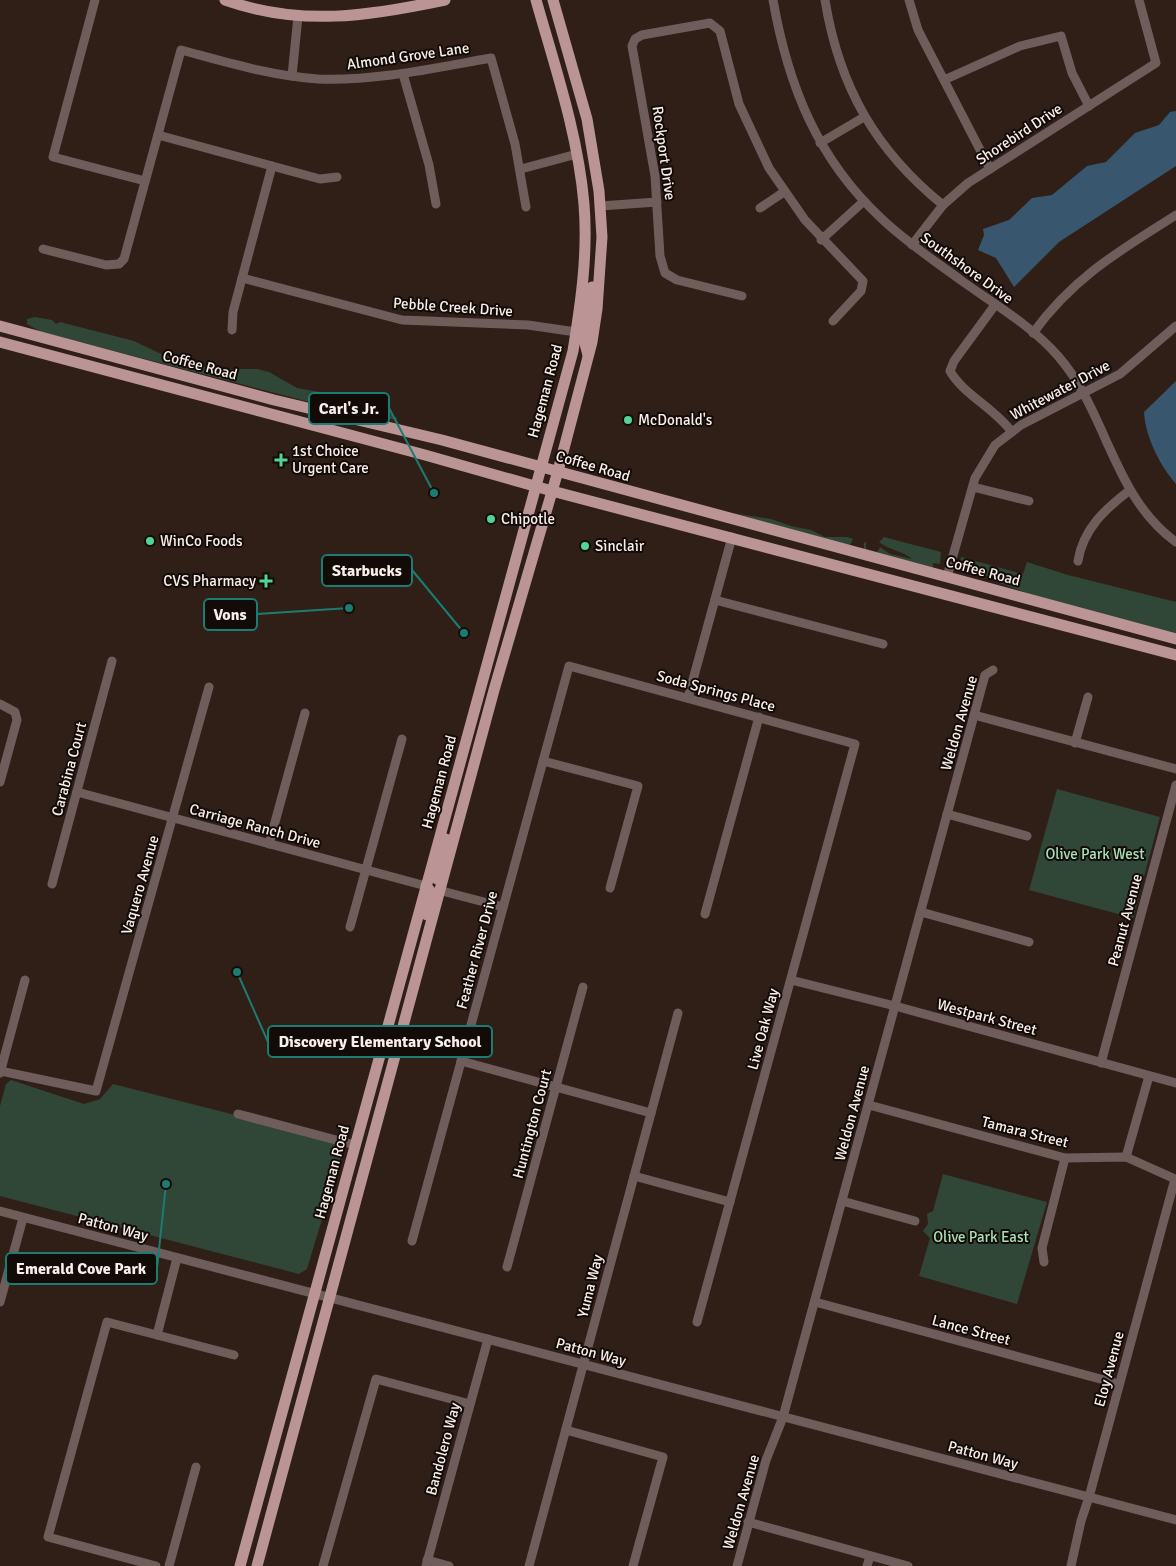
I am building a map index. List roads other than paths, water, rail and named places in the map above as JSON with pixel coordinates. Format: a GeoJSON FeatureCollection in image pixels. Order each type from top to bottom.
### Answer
{"type":"FeatureCollection","features":[{"type":"Feature","properties":{"kind":"main road"},"geometry":{"type":"LineString","coordinates":[[225,0],[252,8],[298,16],[364,15],[445,0]]}},
{"type":"Feature","properties":{"kind":"main road","name":"Hageman Road"},"geometry":{"type":"LineString","coordinates":[[240,1566],[244,1560],[314,1294],[576,332],[585,252],[584,205],[577,154],[536,0]]}},
{"type":"Feature","properties":{"kind":"main road","name":"Hageman Road"},"geometry":{"type":"LineString","coordinates":[[257,1566],[331,1298],[371,1142],[442,891],[494,690],[589,357],[597,309],[602,238],[600,206],[588,119],[553,0]]}},
{"type":"Feature","properties":{"kind":"main road"},"geometry":{"type":"LineString","coordinates":[[577,154],[588,167],[592,188],[600,206]]}},
{"type":"Feature","properties":{"kind":"main road"},"geometry":{"type":"LineString","coordinates":[[585,252],[592,267],[592,291],[584,340],[589,357]]}},
{"type":"Feature","properties":{"kind":"main road","name":"Coffee Road"},"geometry":{"type":"LineString","coordinates":[[0,326],[265,397],[540,466],[1176,639]]}},
{"type":"Feature","properties":{"kind":"main road","name":"Coffee Road"},"geometry":{"type":"LineString","coordinates":[[0,342],[552,491],[1176,655]]}},
{"type":"Feature","properties":{"kind":"main road"},"geometry":{"type":"LineString","coordinates":[[776,549],[786,544],[845,558],[852,558],[856,553]]}},
{"type":"Feature","properties":{"kind":"main road"},"geometry":{"type":"LineString","coordinates":[[494,690],[495,668],[506,623],[500,613]]}},
{"type":"Feature","properties":{"kind":"main road"},"geometry":{"type":"LineString","coordinates":[[442,891],[437,880],[446,840],[448,807]]}},
{"type":"Feature","properties":{"kind":"main road"},"geometry":{"type":"LineString","coordinates":[[423,956],[421,939],[433,894],[426,886]]}},
{"type":"Feature","properties":{"kind":"street"},"geometry":{"type":"LineString","coordinates":[[95,0],[53,157],[145,181]]}},
{"type":"Feature","properties":{"kind":"street","name":"Southshore Drive"},"geometry":{"type":"LineString","coordinates":[[773,0],[780,37],[793,84],[820,143],[864,201],[912,245],[1032,333],[1057,355],[1083,394],[1130,490],[1147,516],[1176,542]]}},
{"type":"Feature","properties":{"kind":"street"},"geometry":{"type":"LineString","coordinates":[[825,0],[833,42],[841,67],[864,117],[898,163],[943,205]]}},
{"type":"Feature","properties":{"kind":"street"},"geometry":{"type":"LineString","coordinates":[[909,0],[918,30],[990,169]]}},
{"type":"Feature","properties":{"kind":"street","name":"Shorebird Drive"},"geometry":{"type":"LineString","coordinates":[[912,245],[943,205],[968,183],[1156,63],[1139,0]]}},
{"type":"Feature","properties":{"kind":"street"},"geometry":{"type":"LineString","coordinates":[[292,76],[298,16]]}},
{"type":"Feature","properties":{"kind":"street","name":"Rockport Drive"},"geometry":{"type":"LineString","coordinates":[[742,296],[677,280],[665,273],[660,256],[651,148],[632,46],[635,39],[642,35],[710,23],[717,26],[720,30],[732,84],[747,124],[769,168],[784,192]]}},
{"type":"Feature","properties":{"kind":"street"},"geometry":{"type":"LineString","coordinates":[[944,80],[1020,46],[1061,36],[1072,73],[1089,106]]}},
{"type":"Feature","properties":{"kind":"street","name":"Almond Grove Lane"},"geometry":{"type":"LineString","coordinates":[[158,135],[181,50],[255,70],[292,76],[342,79],[403,74],[491,58],[521,168]]}},
{"type":"Feature","properties":{"kind":"street"},"geometry":{"type":"LineString","coordinates":[[403,74],[429,165],[436,204]]}},
{"type":"Feature","properties":{"kind":"street"},"geometry":{"type":"LineString","coordinates":[[820,143],[864,117]]}},
{"type":"Feature","properties":{"kind":"street"},"geometry":{"type":"LineString","coordinates":[[44,249],[106,265],[119,264],[127,250],[158,135],[320,179],[337,177]]}},
{"type":"Feature","properties":{"kind":"street"},"geometry":{"type":"LineString","coordinates":[[526,207],[521,168],[577,154]]}},
{"type":"Feature","properties":{"kind":"street"},"geometry":{"type":"LineString","coordinates":[[232,330],[233,312],[272,166]]}},
{"type":"Feature","properties":{"kind":"street"},"geometry":{"type":"LineString","coordinates":[[760,208],[784,192],[821,240],[863,281],[861,290],[833,321]]}},
{"type":"Feature","properties":{"kind":"street"},"geometry":{"type":"LineString","coordinates":[[821,240],[864,201]]}},
{"type":"Feature","properties":{"kind":"street"},"geometry":{"type":"LineString","coordinates":[[600,206],[657,202]]}},
{"type":"Feature","properties":{"kind":"street"},"geometry":{"type":"LineString","coordinates":[[1032,333],[1061,297],[1091,270],[1176,215]]}},
{"type":"Feature","properties":{"kind":"street","name":"Pebble Creek Drive"},"geometry":{"type":"LineString","coordinates":[[242,278],[402,320],[528,325],[576,332]]}},
{"type":"Feature","properties":{"kind":"street"},"geometry":{"type":"LineString","coordinates":[[994,305],[954,360],[950,371],[955,379],[994,411],[1011,431]]}},
{"type":"Feature","properties":{"kind":"street","name":"Whitewater Drive"},"geometry":{"type":"LineString","coordinates":[[948,577],[972,487],[987,455],[1011,431],[1120,374],[1176,326]]}},
{"type":"Feature","properties":{"kind":"street"},"geometry":{"type":"LineString","coordinates":[[972,487],[1029,501]]}},
{"type":"Feature","properties":{"kind":"street"},"geometry":{"type":"LineString","coordinates":[[1078,561],[1085,536],[1094,522],[1130,490]]}},
{"type":"Feature","properties":{"kind":"street"},"geometry":{"type":"LineString","coordinates":[[688,698],[732,537]]}},
{"type":"Feature","properties":{"kind":"street"},"geometry":{"type":"LineString","coordinates":[[715,600],[883,644]]}},
{"type":"Feature","properties":{"kind":"street","name":"Carabina Court"},"geometry":{"type":"LineString","coordinates":[[52,884],[112,661]]}},
{"type":"Feature","properties":{"kind":"street","name":"Soda Springs Place"},"geometry":{"type":"LineString","coordinates":[[569,666],[855,744]]}},
{"type":"Feature","properties":{"kind":"street","name":"Feather River Drive"},"geometry":{"type":"LineString","coordinates":[[412,1242],[569,666]]}},
{"type":"Feature","properties":{"kind":"street","name":"Weldon Avenue"},"geometry":{"type":"LineString","coordinates":[[737,1566],[766,1460],[783,1417],[985,676],[993,670]]}},
{"type":"Feature","properties":{"kind":"street","name":"Vaquero Avenue"},"geometry":{"type":"LineString","coordinates":[[0,1072],[96,1091],[209,687]]}},
{"type":"Feature","properties":{"kind":"street"},"geometry":{"type":"LineString","coordinates":[[1075,743],[1088,697]]}},
{"type":"Feature","properties":{"kind":"street"},"geometry":{"type":"LineString","coordinates":[[0,704],[15,712],[17,720],[0,782]]}},
{"type":"Feature","properties":{"kind":"street"},"geometry":{"type":"LineString","coordinates":[[270,844],[305,713]]}},
{"type":"Feature","properties":{"kind":"street"},"geometry":{"type":"LineString","coordinates":[[974,715],[1176,769]]}},
{"type":"Feature","properties":{"kind":"street"},"geometry":{"type":"LineString","coordinates":[[705,914],[759,717]]}},
{"type":"Feature","properties":{"kind":"street"},"geometry":{"type":"LineString","coordinates":[[350,927],[402,739]]}},
{"type":"Feature","properties":{"kind":"street","name":"Live Oak Way"},"geometry":{"type":"LineString","coordinates":[[697,1322],[855,744]]}},
{"type":"Feature","properties":{"kind":"street"},"geometry":{"type":"LineString","coordinates":[[543,761],[638,786],[610,888]]}},
{"type":"Feature","properties":{"kind":"street","name":"Peanut Avenue"},"geometry":{"type":"LineString","coordinates":[[1101,1062],[1176,785]]}},
{"type":"Feature","properties":{"kind":"street","name":"Carriage Ranch Drive"},"geometry":{"type":"LineString","coordinates":[[77,792],[426,886]]}},
{"type":"Feature","properties":{"kind":"street"},"geometry":{"type":"LineString","coordinates":[[947,814],[1027,836]]}},
{"type":"Feature","properties":{"kind":"street"},"geometry":{"type":"LineString","coordinates":[[442,891],[503,907]]}},
{"type":"Feature","properties":{"kind":"street"},"geometry":{"type":"LineString","coordinates":[[921,912],[1029,942]]}},
{"type":"Feature","properties":{"kind":"street"},"geometry":{"type":"LineString","coordinates":[[0,1072],[26,980]]}},
{"type":"Feature","properties":{"kind":"street","name":"Westpark Street"},"geometry":{"type":"LineString","coordinates":[[791,980],[895,1006],[1176,1083]]}},
{"type":"Feature","properties":{"kind":"street","name":"Huntington Court"},"geometry":{"type":"LineString","coordinates":[[507,1267],[583,987]]}},
{"type":"Feature","properties":{"kind":"street","name":"Yuma Way"},"geometry":{"type":"LineString","coordinates":[[529,1566],[678,1013]]}},
{"type":"Feature","properties":{"kind":"street"},"geometry":{"type":"LineString","coordinates":[[461,1062],[651,1113]]}},
{"type":"Feature","properties":{"kind":"street"},"geometry":{"type":"LineString","coordinates":[[1126,1157],[1149,1076]]}},
{"type":"Feature","properties":{"kind":"street","name":"Tamara Street"},"geometry":{"type":"LineString","coordinates":[[868,1105],[1065,1158],[1126,1157],[1175,1179]]}},
{"type":"Feature","properties":{"kind":"street"},"geometry":{"type":"LineString","coordinates":[[238,1114],[355,1145]]}},
{"type":"Feature","properties":{"kind":"street"},"geometry":{"type":"LineString","coordinates":[[1044,1262],[1042,1248],[1065,1158]]}},
{"type":"Feature","properties":{"kind":"street"},"geometry":{"type":"LineString","coordinates":[[634,1176],[730,1202]]}},
{"type":"Feature","properties":{"kind":"street","name":"Eloy Avenue"},"geometry":{"type":"LineString","coordinates":[[1071,1566],[1081,1521],[1175,1179]]}},
{"type":"Feature","properties":{"kind":"street"},"geometry":{"type":"LineString","coordinates":[[842,1201],[915,1221]]}},
{"type":"Feature","properties":{"kind":"street","name":"Patton Way"},"geometry":{"type":"LineString","coordinates":[[0,1212],[1176,1520]]}},
{"type":"Feature","properties":{"kind":"street"},"geometry":{"type":"LineString","coordinates":[[0,1302],[23,1218]]}},
{"type":"Feature","properties":{"kind":"street"},"geometry":{"type":"LineString","coordinates":[[156,1334],[177,1258]]}},
{"type":"Feature","properties":{"kind":"street","name":"Lance Street"},"geometry":{"type":"LineString","coordinates":[[814,1302],[1119,1384]]}},
{"type":"Feature","properties":{"kind":"street"},"geometry":{"type":"LineString","coordinates":[[156,1566],[48,1536],[107,1322],[234,1355]]}},
{"type":"Feature","properties":{"kind":"street","name":"Bandolero Way"},"geometry":{"type":"LineString","coordinates":[[427,1563],[488,1340]]}},
{"type":"Feature","properties":{"kind":"street"},"geometry":{"type":"LineString","coordinates":[[323,1566],[376,1379],[470,1404]]}},
{"type":"Feature","properties":{"kind":"street"},"geometry":{"type":"LineString","coordinates":[[566,1430],[662,1457],[633,1566]]}},
{"type":"Feature","properties":{"kind":"street"},"geometry":{"type":"LineString","coordinates":[[169,1566],[196,1467]]}},
{"type":"Feature","properties":{"kind":"street"},"geometry":{"type":"LineString","coordinates":[[748,1522],[908,1566]]}},
{"type":"Feature","properties":{"kind":"street"},"geometry":{"type":"LineString","coordinates":[[867,1566],[870,1556]]}},
{"type":"Feature","properties":{"kind":"street"},"geometry":{"type":"LineString","coordinates":[[427,1563],[449,1566]]}},
{"type":"Feature","properties":{"kind":"water"},"geometry":{"type":"Polygon","coordinates":[[[1176,111],[1176,166],[1059,242],[1014,287],[996,258],[978,250],[984,235],[983,229],[1009,220],[1032,198],[1052,195],[1087,166],[1106,162],[1135,133],[1159,125],[1170,112],[1176,111]]]}},
{"type":"Feature","properties":{"kind":"water"},"geometry":{"type":"Polygon","coordinates":[[[1176,381],[1176,484],[1164,469],[1150,441],[1144,412],[1176,381]]]}},
{"type":"Feature","properties":{"kind":"place","name":"McDonald's"},"geometry":{"type":"Point","coordinates":[628,420]}},
{"type":"Feature","properties":{"kind":"place","name":"1st Choice Urgent Care"},"geometry":{"type":"Point","coordinates":[281,460]}},
{"type":"Feature","properties":{"kind":"place","name":"Carl's Jr."},"geometry":{"type":"Point","coordinates":[434,493]}},
{"type":"Feature","properties":{"kind":"place","name":"Chipotle"},"geometry":{"type":"Point","coordinates":[491,519]}},
{"type":"Feature","properties":{"kind":"place","name":"WinCo Foods"},"geometry":{"type":"Point","coordinates":[150,541]}},
{"type":"Feature","properties":{"kind":"place","name":"Sinclair"},"geometry":{"type":"Point","coordinates":[585,546]}},
{"type":"Feature","properties":{"kind":"place","name":"CVS Pharmacy"},"geometry":{"type":"Point","coordinates":[266,581]}},
{"type":"Feature","properties":{"kind":"place","name":"Vons"},"geometry":{"type":"Point","coordinates":[349,608]}},
{"type":"Feature","properties":{"kind":"place","name":"Starbucks"},"geometry":{"type":"Point","coordinates":[464,633]}},
{"type":"Feature","properties":{"kind":"place","name":"Discovery Elementary School"},"geometry":{"type":"Point","coordinates":[237,972]}},
{"type":"Feature","properties":{"kind":"place","name":"Emerald Cove Park"},"geometry":{"type":"Point","coordinates":[166,1184]}},
{"type":"Feature","properties":{"kind":"park label","name":"Olive Park West"},"geometry":{"type":"Point","coordinates":[1095,854]}},
{"type":"Feature","properties":{"kind":"park label","name":"Olive Park East"},"geometry":{"type":"Point","coordinates":[981,1237]}}]}
